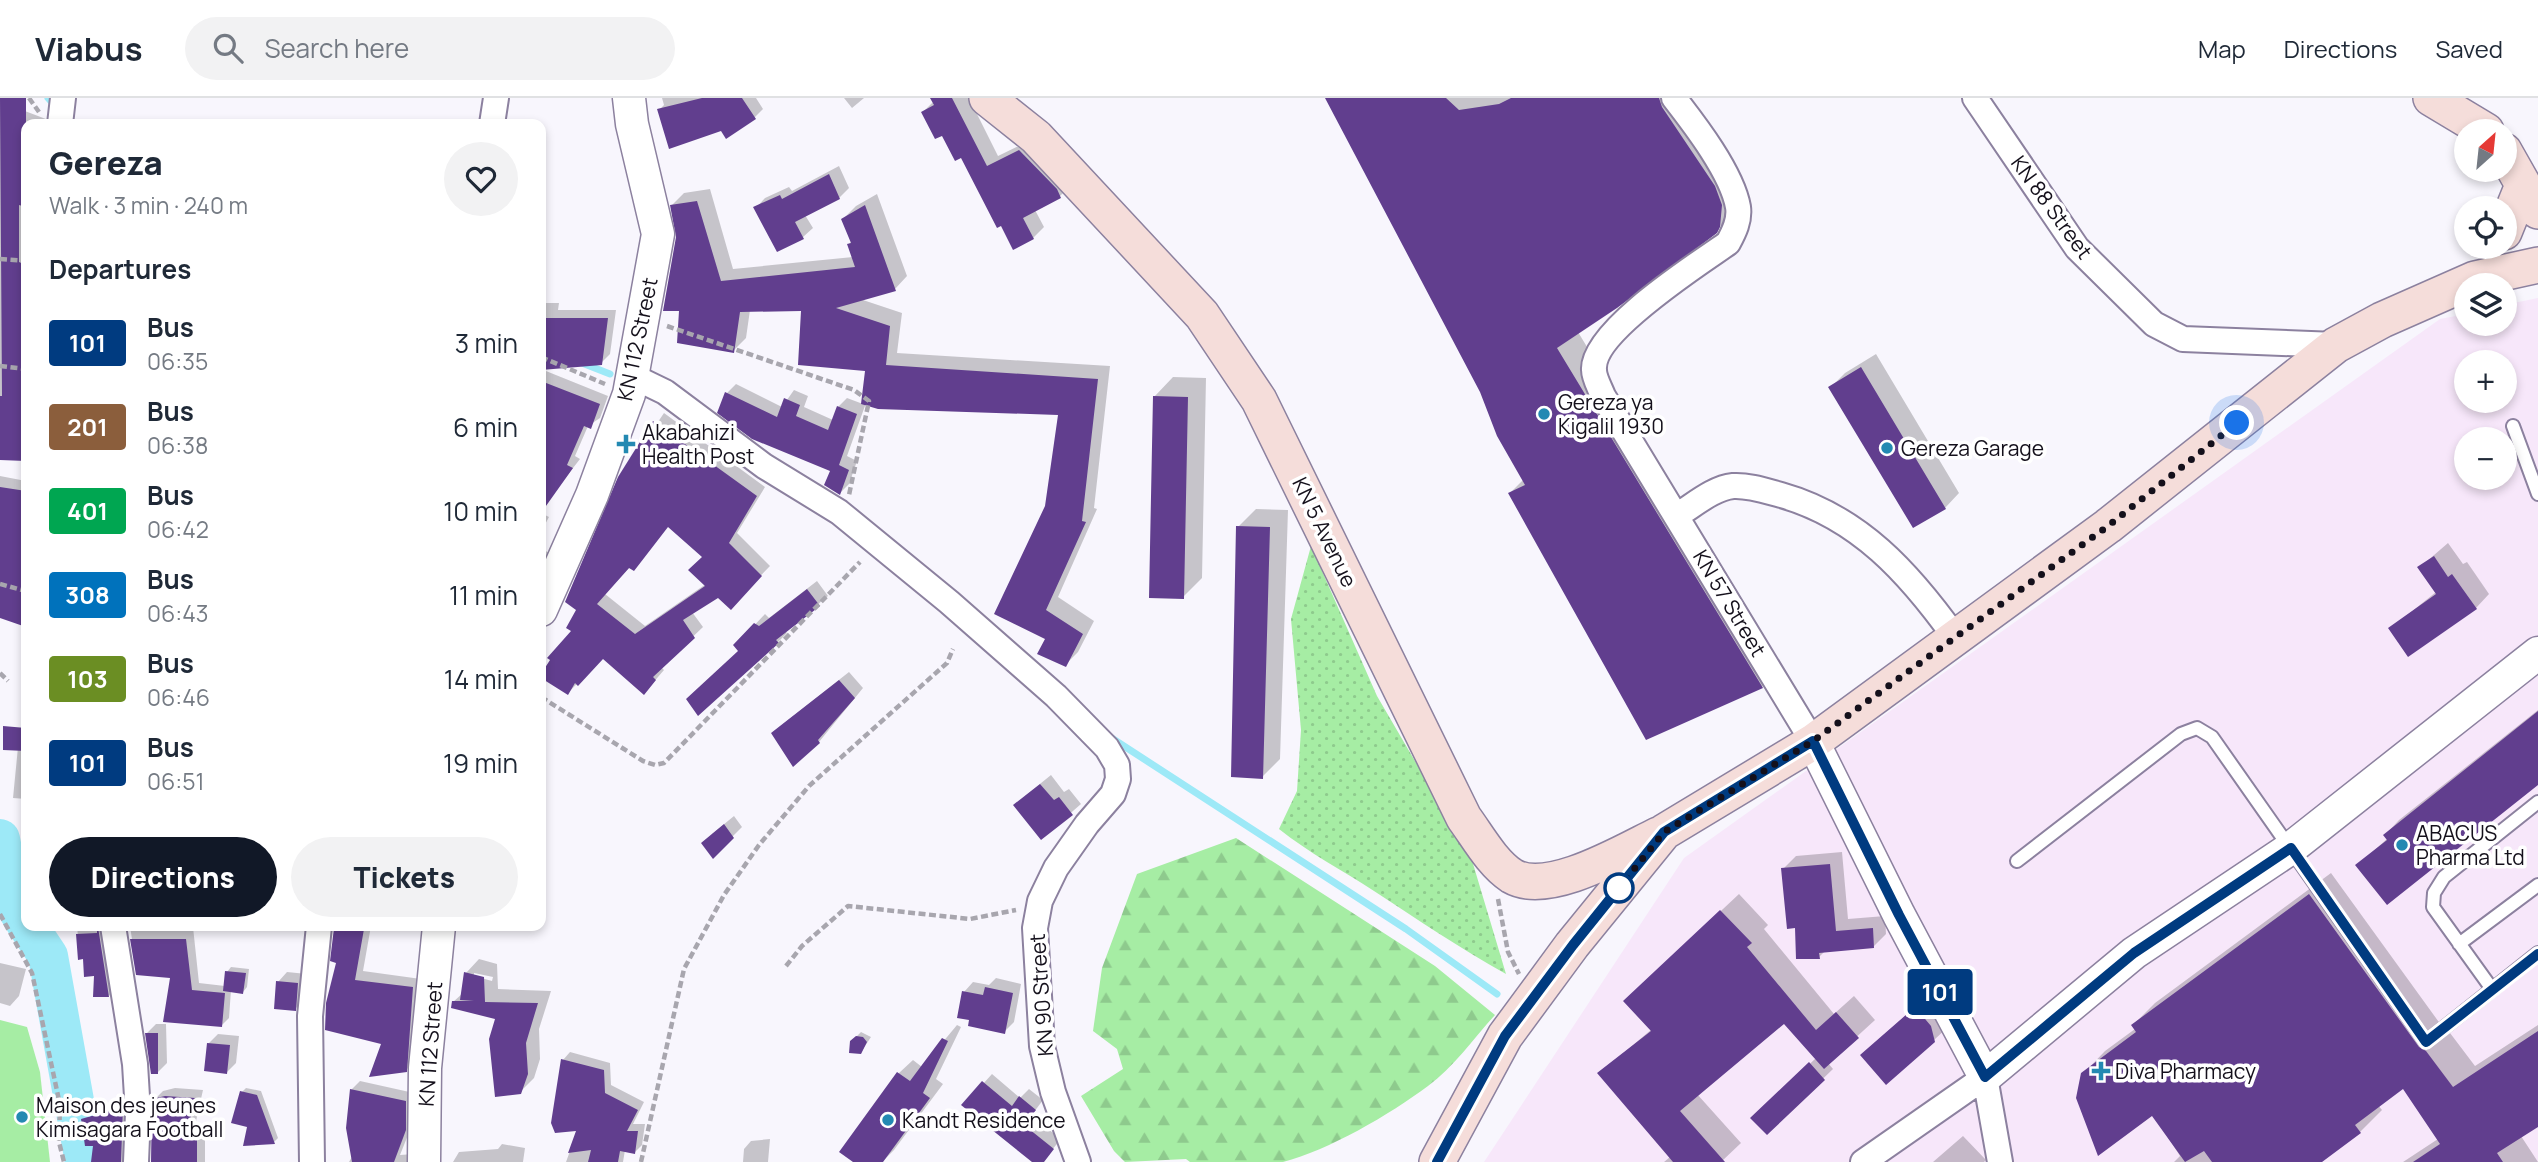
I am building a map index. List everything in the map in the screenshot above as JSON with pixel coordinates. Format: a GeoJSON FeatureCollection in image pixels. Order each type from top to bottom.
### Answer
{"type":"FeatureCollection","features":[{"type":"Feature","properties":{"kind":"main road","name":"KN 5 Avenue"},"geometry":{"type":"LineString","coordinates":[[987,98],[1036,137],[1202,315],[1259,400],[1464,818],[1486,850],[1511,875],[1532,883],[1557,879],[1664,832]]}},
{"type":"Feature","properties":{"kind":"main road"},"geometry":{"type":"LineString","coordinates":[[2431,98],[2466,119]]}},
{"type":"Feature","properties":{"kind":"main road"},"geometry":{"type":"LineString","coordinates":[[2517,163],[2533,187]]}},
{"type":"Feature","properties":{"kind":"main road"},"geometry":{"type":"LineString","coordinates":[[2517,167],[2533,187]]}},
{"type":"Feature","properties":{"kind":"main road"},"geometry":{"type":"LineString","coordinates":[[2517,212],[2533,187]]}},
{"type":"Feature","properties":{"kind":"main road"},"geometry":{"type":"LineString","coordinates":[[2502,273],[2538,265]]}},
{"type":"Feature","properties":{"kind":"main road"},"geometry":{"type":"LineString","coordinates":[[1437,1162],[1505,1036],[1664,832],[1813,741],[2108,526],[2336,345],[2382,320],[2454,288]]}},
{"type":"Feature","properties":{"kind":"street"},"geometry":{"type":"LineString","coordinates":[[61,119],[63,98]]}},
{"type":"Feature","properties":{"kind":"street"},"geometry":{"type":"LineString","coordinates":[[493,119],[496,98]]}},
{"type":"Feature","properties":{"kind":"street","name":"KN 112 Street"},"geometry":{"type":"LineString","coordinates":[[546,599],[592,495],[630,385],[658,234],[632,124],[629,98]]}},
{"type":"Feature","properties":{"kind":"street","name":"KN 57 Street"},"geometry":{"type":"LineString","coordinates":[[1674,98],[1732,187],[1738,209],[1736,230],[1728,243],[1625,320],[1600,349],[1594,370],[1603,396],[1813,741],[1899,915],[1985,1077],[2000,1162]]}},
{"type":"Feature","properties":{"kind":"street","name":"KN 88 Street"},"geometry":{"type":"LineString","coordinates":[[1975,98],[2077,248],[2154,324],[2183,339],[2336,345]]}},
{"type":"Feature","properties":{"kind":"street","name":"KN 90 Street"},"geometry":{"type":"LineString","coordinates":[[630,385],[664,392],[764,466],[839,512],[949,602],[1056,696],[1107,748],[1117,765],[1118,779],[1113,794],[1087,824],[1056,869],[1040,901],[1035,928],[1042,1046],[1053,1092],[1078,1162]]}},
{"type":"Feature","properties":{"kind":"street"},"geometry":{"type":"LineString","coordinates":[[1676,516],[1716,492],[1733,486],[1756,488],[1792,498],[1839,519],[1867,537],[1895,561],[1955,637]]}},
{"type":"Feature","properties":{"kind":"street"},"geometry":{"type":"LineString","coordinates":[[1863,1162],[1985,1077],[2134,953],[2291,848],[2538,653]]}},
{"type":"Feature","properties":{"kind":"street"},"geometry":{"type":"LineString","coordinates":[[114,931],[135,1064],[138,1113],[136,1162]]}},
{"type":"Feature","properties":{"kind":"street"},"geometry":{"type":"LineString","coordinates":[[312,1162],[310,1016],[318,931]]}},
{"type":"Feature","properties":{"kind":"street","name":"KN 112 Street"},"geometry":{"type":"LineString","coordinates":[[424,1162],[425,1068],[439,931]]}},
{"type":"Feature","properties":{"kind":"lane"},"geometry":{"type":"LineString","coordinates":[[2512,426],[2538,494]]}},
{"type":"Feature","properties":{"kind":"lane"},"geometry":{"type":"LineString","coordinates":[[2017,861],[2181,734],[2197,728],[2213,737],[2426,1042],[2538,953]]}},
{"type":"Feature","properties":{"kind":"lane"},"geometry":{"type":"LineString","coordinates":[[2492,989],[2433,907],[2434,893],[2444,877],[2538,802]]}},
{"type":"Feature","properties":{"kind":"lane"},"geometry":{"type":"LineString","coordinates":[[2459,944],[2538,885]]}},
{"type":"Feature","properties":{"kind":"path"},"geometry":{"type":"LineString","coordinates":[[0,259],[21,261]]}},
{"type":"Feature","properties":{"kind":"path"},"geometry":{"type":"LineString","coordinates":[[643,317],[697,339],[782,364],[808,377],[854,390],[869,401],[852,487],[839,512]]}},
{"type":"Feature","properties":{"kind":"path"},"geometry":{"type":"LineString","coordinates":[[546,359],[630,385]]}},
{"type":"Feature","properties":{"kind":"path"},"geometry":{"type":"LineString","coordinates":[[0,366],[21,368]]}},
{"type":"Feature","properties":{"kind":"path"},"geometry":{"type":"LineString","coordinates":[[546,700],[643,761],[655,765],[664,763],[860,562]]}},
{"type":"Feature","properties":{"kind":"path"},"geometry":{"type":"LineString","coordinates":[[0,584],[21,590]]}},
{"type":"Feature","properties":{"kind":"path"},"geometry":{"type":"LineString","coordinates":[[641,1162],[684,969],[724,895],[759,845],[809,786],[947,663],[953,649]]}},
{"type":"Feature","properties":{"kind":"path"},"geometry":{"type":"LineString","coordinates":[[0,673],[8,681]]}},
{"type":"Feature","properties":{"kind":"path"},"geometry":{"type":"LineString","coordinates":[[1497,896],[1505,922],[1508,952],[1533,999]]}},
{"type":"Feature","properties":{"kind":"path"},"geometry":{"type":"LineString","coordinates":[[786,966],[802,946],[848,906],[970,919],[1011,912],[1040,901]]}},
{"type":"Feature","properties":{"kind":"path"},"geometry":{"type":"LineString","coordinates":[[0,914],[32,972],[60,1105],[59,1142],[64,1162]]}},
{"type":"Feature","properties":{"kind":"shaded area"},"geometry":{"type":"Polygon","coordinates":[[[2538,298],[2538,1162],[1484,1162],[1684,858],[2440,319],[2454,316],[2454,336],[2517,336],[2517,302],[2538,298]]]}},
{"type":"Feature","properties":{"kind":"green space"},"geometry":{"type":"Polygon","coordinates":[[[1311,546],[1377,696],[1471,857],[1506,974],[1314,854],[1279,829],[1297,791],[1301,730],[1291,619],[1311,546]]]}},
{"type":"Feature","properties":{"kind":"green space"},"geometry":{"type":"Polygon","coordinates":[[[1236,838],[1435,966],[1495,1015],[1455,1062],[1428,1086],[1377,1120],[1320,1149],[1283,1162],[1190,1162],[1186,1159],[1125,1162],[1114,1151],[1081,1096],[1123,1069],[1117,1049],[1093,1031],[1102,968],[1137,874],[1236,838]]]}},
{"type":"Feature","properties":{"kind":"green space","name":"Maison des jeunes Kimisagara Football"},"geometry":{"type":"Polygon","coordinates":[[[0,1020],[27,1027],[40,1072],[50,1162],[0,1162],[0,1020]]]}},
{"type":"Feature","properties":{"kind":"building"},"geometry":{"type":"Polygon","coordinates":[[[0,98],[26,98],[26,119],[21,119],[19,205],[21,461],[0,460],[0,98]]]}},
{"type":"Feature","properties":{"kind":"building"},"geometry":{"type":"Polygon","coordinates":[[[702,98],[742,98],[756,119],[726,139],[721,131],[669,149],[657,109],[702,98]]]}},
{"type":"Feature","properties":{"kind":"building"},"geometry":{"type":"Polygon","coordinates":[[[930,98],[952,98],[987,166],[1019,150],[1057,189],[1061,198],[1023,218],[1034,239],[1013,250],[1001,226],[997,228],[961,158],[955,161],[942,136],[935,139],[921,112],[934,105],[930,98]]]}},
{"type":"Feature","properties":{"kind":"building","name":"Gereza ya KigaliI 1930"},"geometry":{"type":"Polygon","coordinates":[[[1325,98],[1446,98],[1459,110],[1499,104],[1511,98],[1659,98],[1662,107],[1715,186],[1722,205],[1720,227],[1717,233],[1617,308],[1557,348],[1763,688],[1646,740],[1508,493],[1525,485],[1497,436],[1480,392],[1325,98]]]}},
{"type":"Feature","properties":{"kind":"building"},"geometry":{"type":"Polygon","coordinates":[[[829,174],[840,199],[795,222],[804,239],[777,252],[753,207],[780,195],[782,199],[829,174]]]}},
{"type":"Feature","properties":{"kind":"building"},"geometry":{"type":"Polygon","coordinates":[[[697,201],[721,281],[855,267],[847,244],[851,243],[841,219],[865,205],[896,291],[836,308],[890,326],[886,365],[1098,379],[1082,521],[1086,522],[1046,610],[1083,634],[1066,667],[1037,654],[1045,639],[994,614],[1045,506],[1058,415],[878,409],[861,404],[865,371],[798,365],[801,311],[740,312],[734,353],[677,343],[679,311],[663,311],[676,237],[670,205],[697,201]]]}},
{"type":"Feature","properties":{"kind":"building"},"geometry":{"type":"Polygon","coordinates":[[[546,318],[608,318],[602,365],[546,370],[546,318]]]}},
{"type":"Feature","properties":{"kind":"building","name":"Gereza Garage"},"geometry":{"type":"Polygon","coordinates":[[[1861,367],[1946,509],[1913,528],[1828,387],[1861,367]]]}},
{"type":"Feature","properties":{"kind":"building"},"geometry":{"type":"Polygon","coordinates":[[[546,383],[600,404],[591,429],[584,426],[567,465],[573,468],[546,506],[546,383]]]}},
{"type":"Feature","properties":{"kind":"building"},"geometry":{"type":"Polygon","coordinates":[[[725,392],[777,417],[784,398],[800,405],[796,416],[828,430],[837,406],[857,414],[839,465],[849,470],[840,495],[824,485],[830,471],[752,439],[717,413],[725,392]]]}},
{"type":"Feature","properties":{"kind":"building"},"geometry":{"type":"Polygon","coordinates":[[[1153,396],[1188,397],[1184,599],[1149,598],[1153,396]]]}},
{"type":"Feature","properties":{"kind":"building"},"geometry":{"type":"Polygon","coordinates":[[[653,421],[757,496],[729,543],[762,576],[731,610],[718,598],[683,620],[695,638],[653,677],[656,680],[644,695],[603,659],[578,686],[575,683],[568,695],[546,681],[546,666],[550,660],[547,658],[571,631],[566,628],[576,610],[565,602],[618,477],[653,421]],[[668,527],[634,571],[629,568],[597,604],[635,634],[705,586],[688,570],[702,557],[668,527]]]}},
{"type":"Feature","properties":{"kind":"building"},"geometry":{"type":"Polygon","coordinates":[[[0,487],[21,490],[21,625],[0,618],[0,487]]]}},
{"type":"Feature","properties":{"kind":"building"},"geometry":{"type":"Polygon","coordinates":[[[1236,526],[1270,527],[1263,779],[1231,777],[1236,526]]]}},
{"type":"Feature","properties":{"kind":"building"},"geometry":{"type":"Polygon","coordinates":[[[2434,556],[2448,577],[2452,574],[2477,609],[2408,657],[2388,628],[2436,594],[2417,567],[2434,556]]]}},
{"type":"Feature","properties":{"kind":"building"},"geometry":{"type":"Polygon","coordinates":[[[807,589],[820,606],[776,640],[779,643],[698,716],[686,699],[738,651],[733,645],[754,623],[759,626],[807,589]]]}},
{"type":"Feature","properties":{"kind":"building"},"geometry":{"type":"Polygon","coordinates":[[[839,680],[855,698],[818,740],[820,743],[793,767],[771,733],[839,680]]]}},
{"type":"Feature","properties":{"kind":"building"},"geometry":{"type":"Polygon","coordinates":[[[2538,711],[2538,785],[2387,905],[2355,865],[2387,840],[2383,835],[2538,711]]]}},
{"type":"Feature","properties":{"kind":"building"},"geometry":{"type":"Polygon","coordinates":[[[3,726],[21,728],[21,751],[3,750],[3,726]]]}},
{"type":"Feature","properties":{"kind":"building"},"geometry":{"type":"Polygon","coordinates":[[[1040,784],[1054,800],[1059,797],[1073,815],[1041,840],[1013,805],[1040,784]]]}},
{"type":"Feature","properties":{"kind":"building"},"geometry":{"type":"Polygon","coordinates":[[[724,824],[734,838],[713,859],[701,843],[724,824]]]}},
{"type":"Feature","properties":{"kind":"building"},"geometry":{"type":"Polygon","coordinates":[[[1830,864],[1836,931],[1873,928],[1874,948],[1819,953],[1820,959],[1796,959],[1795,928],[1787,929],[1781,868],[1830,864]]]}},
{"type":"Feature","properties":{"kind":"building"},"geometry":{"type":"Polygon","coordinates":[[[2309,894],[2419,1047],[2426,1051],[2453,1087],[2538,1031],[2538,1127],[2497,1153],[2503,1162],[2413,1162],[2440,1144],[2403,1089],[2355,1125],[2361,1133],[2322,1162],[2212,1162],[2204,1151],[2185,1162],[2152,1116],[2098,1156],[2076,1098],[2081,1073],[2136,1032],[2131,1025],[2309,894]]]}},
{"type":"Feature","properties":{"kind":"building"},"geometry":{"type":"Polygon","coordinates":[[[1720,910],[1752,943],[1747,947],[1816,1030],[1836,1012],[1859,1038],[1824,1069],[1784,1024],[1680,1111],[1725,1162],[1673,1162],[1597,1073],[1651,1031],[1623,1001],[1720,910]]]}},
{"type":"Feature","properties":{"kind":"building"},"geometry":{"type":"Polygon","coordinates":[[[99,931],[109,997],[93,997],[94,976],[84,977],[83,959],[78,960],[76,934],[99,931]]]}},
{"type":"Feature","properties":{"kind":"building"},"geometry":{"type":"Polygon","coordinates":[[[334,931],[364,931],[355,980],[413,987],[407,1072],[369,1077],[381,1044],[325,1030],[326,1003],[336,963],[330,961],[334,931]]]}},
{"type":"Feature","properties":{"kind":"building"},"geometry":{"type":"Polygon","coordinates":[[[130,939],[186,939],[192,990],[225,993],[222,1027],[163,1022],[170,978],[136,975],[130,939]]]}},
{"type":"Feature","properties":{"kind":"building"},"geometry":{"type":"Polygon","coordinates":[[[225,971],[246,973],[243,994],[223,991],[225,971]]]}},
{"type":"Feature","properties":{"kind":"building"},"geometry":{"type":"Polygon","coordinates":[[[464,972],[484,977],[485,1002],[538,1003],[526,1043],[528,1074],[521,1094],[495,1097],[489,1039],[495,1019],[451,1008],[452,1001],[474,1001],[460,1000],[464,972]]]}},
{"type":"Feature","properties":{"kind":"building"},"geometry":{"type":"Polygon","coordinates":[[[276,981],[298,983],[296,1011],[274,1009],[276,981]]]}},
{"type":"Feature","properties":{"kind":"building"},"geometry":{"type":"Polygon","coordinates":[[[985,987],[1013,993],[1005,1034],[968,1026],[969,1020],[957,1018],[962,991],[983,995],[985,987]]]}},
{"type":"Feature","properties":{"kind":"building"},"geometry":{"type":"Polygon","coordinates":[[[1915,1007],[1931,1026],[1935,1042],[1886,1085],[1860,1055],[1915,1007]]]}},
{"type":"Feature","properties":{"kind":"building"},"geometry":{"type":"Polygon","coordinates":[[[145,1033],[158,1033],[158,1074],[151,1074],[145,1033]]]}},
{"type":"Feature","properties":{"kind":"building"},"geometry":{"type":"Polygon","coordinates":[[[856,1036],[863,1037],[867,1042],[861,1054],[849,1053],[850,1041],[856,1036]]]}},
{"type":"Feature","properties":{"kind":"building","name":"Kandt Residence"},"geometry":{"type":"Polygon","coordinates":[[[942,1038],[948,1041],[923,1093],[930,1098],[883,1162],[853,1162],[839,1152],[897,1072],[910,1081],[942,1038]]]}},
{"type":"Feature","properties":{"kind":"building"},"geometry":{"type":"Polygon","coordinates":[[[207,1043],[230,1045],[227,1074],[204,1071],[207,1043]]]}},
{"type":"Feature","properties":{"kind":"building"},"geometry":{"type":"Polygon","coordinates":[[[561,1059],[604,1070],[605,1093],[638,1110],[627,1131],[638,1131],[635,1154],[620,1151],[618,1162],[588,1162],[591,1150],[568,1153],[576,1131],[555,1133],[551,1123],[561,1059]]]}},
{"type":"Feature","properties":{"kind":"building"},"geometry":{"type":"Polygon","coordinates":[[[1809,1062],[1825,1080],[1767,1135],[1750,1118],[1809,1062]]]}},
{"type":"Feature","properties":{"kind":"building"},"geometry":{"type":"Polygon","coordinates":[[[982,1081],[1012,1106],[1019,1096],[1036,1110],[1024,1125],[1054,1149],[1044,1162],[1032,1162],[961,1105],[982,1081]]]}},
{"type":"Feature","properties":{"kind":"building"},"geometry":{"type":"Polygon","coordinates":[[[350,1089],[406,1101],[406,1130],[394,1162],[352,1162],[346,1128],[350,1089]]]}},
{"type":"Feature","properties":{"kind":"building"},"geometry":{"type":"Polygon","coordinates":[[[240,1091],[257,1095],[275,1144],[243,1146],[247,1127],[231,1123],[240,1091]]]}},
{"type":"Feature","properties":{"kind":"building"},"geometry":{"type":"Polygon","coordinates":[[[165,1096],[195,1098],[186,1138],[197,1138],[197,1162],[151,1162],[152,1099],[165,1096]]]}},
{"type":"Feature","properties":{"kind":"building"},"geometry":{"type":"Polygon","coordinates":[[[123,1107],[121,1162],[91,1162],[93,1146],[85,1146],[81,1119],[123,1107]]]}},
{"type":"Feature","properties":{"kind":"waterway"},"geometry":{"type":"LineString","coordinates":[[48,98],[57,108]]}},
{"type":"Feature","properties":{"kind":"waterway"},"geometry":{"type":"LineString","coordinates":[[582,363],[610,374]]}},
{"type":"Feature","properties":{"kind":"waterway"},"geometry":{"type":"LineString","coordinates":[[1110,737],[1406,929],[1497,994]]}},
{"type":"Feature","properties":{"kind":"waterway"},"geometry":{"type":"LineString","coordinates":[[0,839],[12,900],[21,915]]}},
{"type":"Feature","properties":{"kind":"waterway"},"geometry":{"type":"LineString","coordinates":[[31,931],[48,956],[85,1162]]}},
{"type":"Feature","properties":{"kind":"bus line","name":"101"},"geometry":{"type":"LineString","coordinates":[[1437,1162],[1505,1036],[1573,945],[1664,832],[1813,741],[1899,915],[1985,1077],[2134,953],[2291,848],[2426,1042],[2538,954]]}},
{"type":"Feature","properties":{"kind":"place","name":"Gereza ya KigaliI 1930"},"geometry":{"type":"Point","coordinates":[1544,414]}},
{"type":"Feature","properties":{"kind":"place","name":"Akabahizi Health Post"},"geometry":{"type":"Point","coordinates":[626,444]}},
{"type":"Feature","properties":{"kind":"place","name":"Gereza Garage"},"geometry":{"type":"Point","coordinates":[1887,448]}},
{"type":"Feature","properties":{"kind":"place","name":"ABACUS Pharma Ltd"},"geometry":{"type":"Point","coordinates":[2402,845]}},
{"type":"Feature","properties":{"kind":"place","name":"Diva Pharmacy"},"geometry":{"type":"Point","coordinates":[2101,1071]}},
{"type":"Feature","properties":{"kind":"place","name":"Maison des jeunes Kimisagara Football"},"geometry":{"type":"Point","coordinates":[22,1117]}},
{"type":"Feature","properties":{"kind":"place","name":"Kandt Residence"},"geometry":{"type":"Point","coordinates":[888,1120]}},
{"type":"Feature","properties":{"kind":"route"},"geometry":{"type":"LineString","coordinates":[[1619,888],[1664,832],[1813,741],[2108,526],[2237,423]]}}]}
